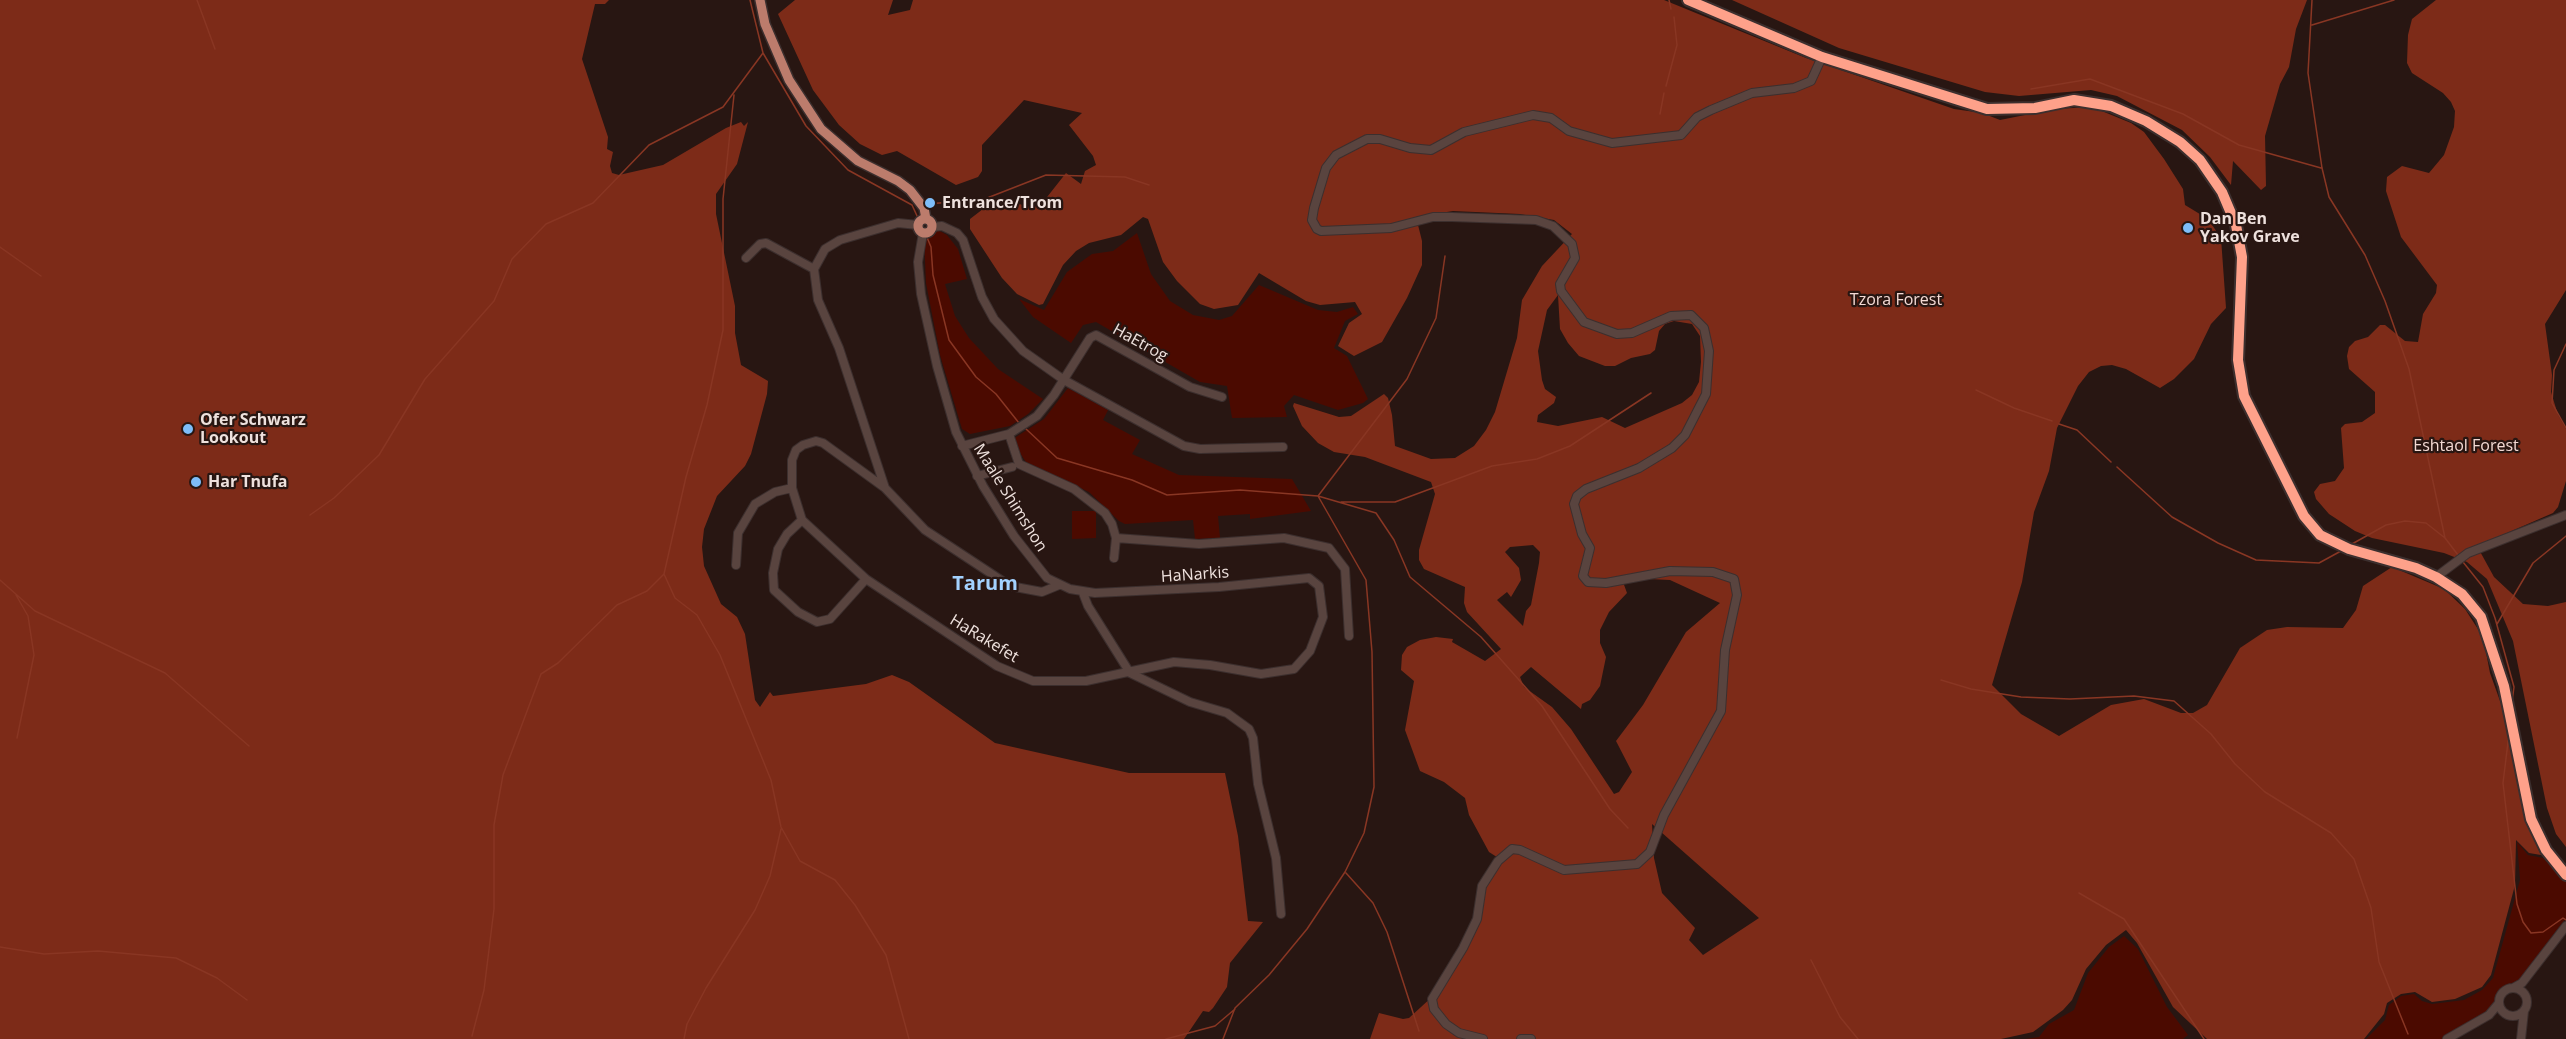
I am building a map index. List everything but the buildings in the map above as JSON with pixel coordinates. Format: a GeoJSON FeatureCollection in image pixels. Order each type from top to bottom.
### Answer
{"type":"FeatureCollection","features":[{"type":"Feature","properties":{"kind":"highway"},"geometry":{"type":"LineString","coordinates":[[1688,0],[1822,57],[1987,109],[2035,108],[2074,100],[2096,102],[2146,121],[2180,142],[2200,160],[2222,192],[2236,225],[2242,257],[2238,338],[2239,378],[2244,396],[2304,516],[2320,535],[2349,549],[2416,568],[2436,577],[2462,594],[2481,617],[2504,686],[2527,800],[2541,841],[2566,875]]}},
{"type":"Feature","properties":{"kind":"highway"},"geometry":{"type":"LineString","coordinates":[[2527,800],[2544,842],[2566,869]]}},
{"type":"Feature","properties":{"kind":"main road"},"geometry":{"type":"LineString","coordinates":[[760,0],[765,24],[789,80],[821,129],[858,161],[898,181],[910,190],[924,208],[922,226]]}},
{"type":"Feature","properties":{"kind":"main road"},"geometry":{"type":"LineString","coordinates":[[922,226],[931,221],[932,227]]}},
{"type":"Feature","properties":{"kind":"street"},"geometry":{"type":"LineString","coordinates":[[1483,1039],[1460,1033],[1446,1024],[1434,1009],[1432,999],[1457,959],[1477,919],[1482,886],[1498,861],[1512,849],[1520,850],[1564,870],[1637,864],[1650,852],[1664,815],[1721,711],[1725,650],[1737,595],[1734,579],[1713,572],[1670,571],[1622,578],[1606,583],[1588,582],[1583,576],[1590,548],[1582,534],[1574,504],[1577,496],[1586,489],[1647,463],[1672,448],[1685,435],[1706,394],[1709,351],[1704,328],[1691,315],[1671,316],[1632,333],[1617,334],[1584,322],[1565,297],[1560,284],[1575,258],[1572,244],[1553,226],[1536,220],[1433,218],[1390,228],[1321,231],[1312,220],[1326,168],[1336,155],[1367,139],[1380,139],[1410,148],[1431,150],[1464,132],[1533,115],[1551,118],[1569,132],[1612,143],[1681,135],[1697,117],[1711,110],[1752,93],[1794,88],[1810,81],[1822,57]]}},
{"type":"Feature","properties":{"kind":"street"},"geometry":{"type":"LineString","coordinates":[[922,226],[898,223],[840,240],[825,249],[814,269],[818,300],[838,348],[885,488],[925,530],[1003,582],[1032,591],[1049,590],[1059,585]]}},
{"type":"Feature","properties":{"kind":"street","name":"Maale Shimshon"},"geometry":{"type":"LineString","coordinates":[[922,226],[918,262],[921,294],[936,366],[962,446],[977,476],[1036,566],[1059,585],[1083,592]]}},
{"type":"Feature","properties":{"kind":"street"},"geometry":{"type":"LineString","coordinates":[[932,227],[942,226],[957,233],[963,240],[982,297],[994,319],[1023,351],[1064,380],[1184,446],[1200,448],[1283,447]]}},
{"type":"Feature","properties":{"kind":"street"},"geometry":{"type":"LineString","coordinates":[[746,258],[760,244],[766,243],[814,269]]}},
{"type":"Feature","properties":{"kind":"street","name":"HaEtrog"},"geometry":{"type":"LineString","coordinates":[[1064,380],[1090,338],[1096,335],[1190,387],[1222,397]]}},
{"type":"Feature","properties":{"kind":"street"},"geometry":{"type":"LineString","coordinates":[[962,446],[1009,434],[1037,416],[1064,380]]}},
{"type":"Feature","properties":{"kind":"street"},"geometry":{"type":"LineString","coordinates":[[1009,434],[1019,464],[1074,489],[1097,504],[1112,524],[1116,538],[1114,558]]}},
{"type":"Feature","properties":{"kind":"street","name":"HaRakefet"},"geometry":{"type":"LineString","coordinates":[[885,488],[824,442],[816,441],[796,450],[792,460],[792,488],[802,520],[866,579],[997,666],[1033,681],[1086,681],[1174,662],[1210,665],[1262,674],[1294,669],[1310,651],[1323,617],[1319,586],[1309,578]]}},
{"type":"Feature","properties":{"kind":"street"},"geometry":{"type":"LineString","coordinates":[[977,476],[1012,468]]}},
{"type":"Feature","properties":{"kind":"street"},"geometry":{"type":"LineString","coordinates":[[736,565],[738,533],[755,504],[775,492],[792,488]]}},
{"type":"Feature","properties":{"kind":"street"},"geometry":{"type":"LineString","coordinates":[[2436,577],[2468,553],[2566,515]]}},
{"type":"Feature","properties":{"kind":"street"},"geometry":{"type":"LineString","coordinates":[[802,520],[787,534],[778,549],[773,573],[774,590],[798,612],[817,622],[830,619],[866,579]]}},
{"type":"Feature","properties":{"kind":"street"},"geometry":{"type":"LineString","coordinates":[[1116,538],[1199,544],[1284,538],[1329,548],[1345,569],[1349,636]]}},
{"type":"Feature","properties":{"kind":"street","name":"HaNarkis"},"geometry":{"type":"LineString","coordinates":[[1083,592],[1219,587],[1309,578]]}},
{"type":"Feature","properties":{"kind":"street"},"geometry":{"type":"LineString","coordinates":[[1083,592],[1088,606],[1130,673],[1190,702],[1236,718],[1249,729],[1253,738],[1258,784],[1276,858],[1281,914]]}},
{"type":"Feature","properties":{"kind":"street"},"geometry":{"type":"LineString","coordinates":[[2447,1039],[2489,1015],[2499,1003],[2503,993],[2522,983],[2566,926]]}},
{"type":"Feature","properties":{"kind":"street"},"geometry":{"type":"LineString","coordinates":[[2522,1035],[2527,1003],[2525,995],[2529,980],[2566,933]]}},
{"type":"Feature","properties":{"kind":"street"},"geometry":{"type":"LineString","coordinates":[[2512,988],[2525,995]]}},
{"type":"Feature","properties":{"kind":"street"},"geometry":{"type":"LineString","coordinates":[[2499,1003],[2522,1035]]}},
{"type":"Feature","properties":{"kind":"street"},"geometry":{"type":"LineString","coordinates":[[2489,1015],[2508,1015],[2524,1011]]}},
{"type":"Feature","properties":{"kind":"street"},"geometry":{"type":"LineString","coordinates":[[1521,1039],[1531,1039]]}},
{"type":"Feature","properties":{"kind":"shaded area"},"geometry":{"type":"Polygon","coordinates":[[[936,229],[947,235],[958,249],[967,279],[945,284],[955,316],[969,338],[998,369],[1043,399],[1028,414],[1010,426],[970,434],[962,429],[940,355],[926,283],[924,238],[936,229]]]}},
{"type":"Feature","properties":{"kind":"shaded area"},"geometry":{"type":"Polygon","coordinates":[[[1137,233],[1151,274],[1170,301],[1193,315],[1219,320],[1232,316],[1259,285],[1318,310],[1337,312],[1353,307],[1358,314],[1345,321],[1334,348],[1347,356],[1368,399],[1363,403],[1338,410],[1294,395],[1284,406],[1287,417],[1232,418],[1227,386],[1200,382],[1096,322],[1083,325],[1071,343],[1033,317],[1019,299],[1044,310],[1067,272],[1092,254],[1113,251],[1137,233]]]}},
{"type":"Feature","properties":{"kind":"shaded area"},"geometry":{"type":"Polygon","coordinates":[[[1068,388],[1108,410],[1103,420],[1140,440],[1132,454],[1179,475],[1292,479],[1311,511],[1250,519],[1250,514],[1218,516],[1220,538],[1195,539],[1193,520],[1125,524],[1119,521],[1089,492],[1026,462],[1014,444],[1013,439],[1044,419],[1068,388]]]}},
{"type":"Feature","properties":{"kind":"shaded area"},"geometry":{"type":"Polygon","coordinates":[[[1072,511],[1096,511],[1096,538],[1072,539],[1072,511]]]}},
{"type":"Feature","properties":{"kind":"shaded area"},"geometry":{"type":"Polygon","coordinates":[[[2517,842],[2528,855],[2543,858],[2566,881],[2566,918],[2517,983],[2501,990],[2490,1012],[2442,1039],[2366,1039],[2385,1020],[2389,1005],[2401,996],[2414,994],[2422,1001],[2432,1004],[2464,1000],[2482,990],[2493,978],[2520,880],[2517,842]]]}},
{"type":"Feature","properties":{"kind":"shaded area"},"geometry":{"type":"Polygon","coordinates":[[[2124,936],[2138,949],[2167,1007],[2188,1035],[2183,1039],[2025,1039],[2039,1037],[2049,1024],[2074,1010],[2088,973],[2109,947],[2124,936]]]}},
{"type":"Feature","properties":{"kind":"green space"},"geometry":{"type":"Polygon","coordinates":[[[0,0],[609,0],[605,4],[595,4],[582,59],[608,137],[607,149],[613,152],[610,166],[612,173],[619,175],[663,165],[726,128],[741,122],[744,126],[748,122],[737,164],[716,194],[716,214],[735,306],[735,333],[741,365],[768,381],[767,394],[751,454],[745,466],[717,496],[704,529],[702,547],[704,566],[721,604],[737,617],[745,634],[755,700],[760,707],[770,692],[773,696],[866,684],[892,675],[909,682],[995,743],[1129,773],[1225,773],[1238,836],[1248,921],[1263,922],[1230,963],[1227,987],[1213,1008],[1209,1012],[1203,1011],[1184,1039],[0,1039],[0,0]]]}},
{"type":"Feature","properties":{"kind":"green space","name":"Tzora Forest"},"geometry":{"type":"Polygon","coordinates":[[[795,0],[893,0],[888,15],[910,10],[913,0],[1664,0],[1806,58],[1954,109],[1982,113],[2000,120],[2055,109],[2092,107],[2131,123],[2144,132],[2164,159],[2183,189],[2185,205],[2208,219],[2221,238],[2226,308],[2211,324],[2194,359],[2174,379],[2160,388],[2126,369],[2112,365],[2101,366],[2089,372],[2078,386],[2057,428],[2049,471],[2034,512],[2022,582],[1992,685],[2021,714],[2059,736],[2111,705],[2144,699],[2181,713],[2193,713],[2207,705],[2240,648],[2267,630],[2287,627],[2343,628],[2356,610],[2363,586],[2392,567],[2444,589],[2465,609],[2483,637],[2490,673],[2505,715],[2526,822],[2541,855],[2529,853],[2516,840],[2515,885],[2491,975],[2482,987],[2455,999],[2432,1002],[2415,992],[2401,994],[2387,1003],[2384,1014],[2364,1039],[2207,1039],[2173,1007],[2137,943],[2126,930],[2106,945],[2086,969],[2072,1000],[2063,1010],[2033,1032],[2001,1039],[1370,1039],[1379,1013],[1403,1019],[1409,1018],[1433,996],[1475,921],[1488,880],[1500,859],[1489,852],[1469,815],[1465,798],[1444,782],[1420,771],[1405,730],[1414,681],[1401,670],[1402,655],[1407,647],[1420,640],[1436,637],[1453,639],[1452,642],[1485,661],[1501,649],[1467,612],[1464,603],[1465,587],[1424,569],[1419,560],[1419,550],[1435,494],[1431,482],[1365,457],[1334,452],[1318,443],[1302,426],[1293,406],[1294,403],[1339,417],[1351,416],[1384,394],[1388,398],[1392,415],[1395,446],[1431,459],[1455,458],[1474,446],[1486,430],[1495,412],[1517,338],[1522,300],[1542,266],[1572,234],[1554,220],[1520,214],[1453,211],[1416,217],[1422,241],[1422,265],[1407,298],[1382,342],[1354,356],[1338,346],[1349,323],[1362,314],[1355,302],[1320,305],[1306,301],[1259,273],[1238,305],[1214,309],[1200,304],[1177,281],[1163,262],[1148,219],[1143,217],[1121,235],[1089,243],[1076,251],[1063,265],[1043,304],[1039,305],[1017,294],[1002,278],[970,229],[970,219],[983,209],[1012,202],[1030,207],[1040,206],[1066,173],[1081,184],[1085,171],[1096,165],[1093,156],[1069,125],[1082,113],[1024,100],[982,145],[982,171],[978,177],[956,185],[897,151],[882,155],[860,144],[839,125],[813,90],[778,14],[795,0]],[[1558,295],[1547,310],[1538,351],[1545,389],[1556,397],[1554,403],[1538,415],[1537,422],[1558,426],[1602,417],[1625,428],[1682,403],[1692,395],[1699,382],[1700,336],[1692,324],[1674,321],[1665,324],[1659,331],[1655,350],[1650,354],[1631,358],[1615,366],[1605,366],[1579,356],[1568,343],[1560,329],[1558,295]],[[1533,545],[1510,547],[1505,552],[1519,568],[1521,580],[1511,597],[1507,592],[1497,600],[1523,626],[1526,611],[1531,605],[1540,552],[1533,545]],[[1649,579],[1623,582],[1627,593],[1609,612],[1600,630],[1600,643],[1606,657],[1600,686],[1590,700],[1582,704],[1581,709],[1531,667],[1520,677],[1524,687],[1552,707],[1571,729],[1614,794],[1619,792],[1632,772],[1616,741],[1643,705],[1686,632],[1720,603],[1670,580],[1649,579]],[[1652,824],[1654,858],[1662,893],[1695,928],[1689,940],[1703,955],[1759,918],[1652,824]]]}},
{"type":"Feature","properties":{"kind":"green space"},"geometry":{"type":"Polygon","coordinates":[[[1732,0],[2307,0],[2296,29],[2289,67],[2280,84],[2265,136],[2266,186],[2261,190],[2233,161],[2231,185],[2210,157],[2182,130],[2117,96],[2091,90],[2019,96],[1985,92],[1839,48],[1732,0]]]}},
{"type":"Feature","properties":{"kind":"green space","name":"Eshtaol Forest"},"geometry":{"type":"Polygon","coordinates":[[[2436,0],[2566,0],[2566,290],[2545,324],[2552,375],[2551,392],[2558,415],[2566,429],[2566,481],[2558,507],[2553,513],[2477,546],[2494,577],[2523,604],[2548,606],[2566,602],[2566,847],[2556,834],[2547,808],[2513,641],[2487,579],[2467,562],[2444,553],[2372,538],[2355,531],[2329,514],[2316,499],[2314,492],[2320,484],[2335,481],[2344,468],[2341,428],[2345,424],[2362,422],[2375,413],[2375,392],[2349,369],[2347,356],[2349,347],[2355,341],[2368,337],[2380,325],[2385,325],[2405,341],[2418,342],[2423,314],[2436,293],[2437,285],[2401,237],[2386,191],[2387,177],[2402,166],[2429,173],[2444,155],[2454,127],[2455,111],[2451,102],[2443,93],[2412,73],[2407,63],[2408,35],[2412,19],[2436,0]]]}},
{"type":"Feature","properties":{"kind":"waterway"},"geometry":{"type":"LineString","coordinates":[[197,0],[215,49]]}},
{"type":"Feature","properties":{"kind":"waterway"},"geometry":{"type":"LineString","coordinates":[[750,0],[763,53],[806,126],[848,170],[912,205],[924,231]]}},
{"type":"Feature","properties":{"kind":"waterway"},"geometry":{"type":"LineString","coordinates":[[1669,0],[1671,9]]}},
{"type":"Feature","properties":{"kind":"waterway"},"geometry":{"type":"LineString","coordinates":[[2312,0],[2308,73],[2322,168],[2329,197],[2365,255],[2385,301],[2409,369],[2445,538]]}},
{"type":"Feature","properties":{"kind":"waterway"},"geometry":{"type":"LineString","coordinates":[[2312,25],[2394,0]]}},
{"type":"Feature","properties":{"kind":"waterway"},"geometry":{"type":"LineString","coordinates":[[1666,86],[1677,45],[1674,17]]}},
{"type":"Feature","properties":{"kind":"waterway"},"geometry":{"type":"LineString","coordinates":[[310,515],[334,498],[379,455],[425,379],[494,301],[512,259],[546,224],[593,203],[649,145],[723,107],[763,53]]}},
{"type":"Feature","properties":{"kind":"waterway"},"geometry":{"type":"LineString","coordinates":[[2031,89],[2090,79],[2183,114],[2239,145],[2321,168]]}},
{"type":"Feature","properties":{"kind":"waterway"},"geometry":{"type":"LineString","coordinates":[[1660,114],[1664,93]]}},
{"type":"Feature","properties":{"kind":"waterway"},"geometry":{"type":"LineString","coordinates":[[734,95],[723,199],[723,330],[707,405],[686,477],[664,574],[675,598],[697,615],[720,655],[771,780],[781,827],[800,861],[835,880],[855,905],[886,955],[909,1039]]}},
{"type":"Feature","properties":{"kind":"waterway"},"geometry":{"type":"LineString","coordinates":[[925,204],[982,200],[1046,175],[1125,177],[1149,185]]}},
{"type":"Feature","properties":{"kind":"waterway"},"geometry":{"type":"LineString","coordinates":[[926,235],[931,247],[933,275],[949,340],[976,377],[996,394],[1019,423]]}},
{"type":"Feature","properties":{"kind":"waterway"},"geometry":{"type":"LineString","coordinates":[[0,247],[41,276]]}},
{"type":"Feature","properties":{"kind":"waterway"},"geometry":{"type":"LineString","coordinates":[[1223,1039],[1235,1008],[1269,975],[1307,929],[1345,872],[1364,833],[1374,787],[1372,652],[1366,580],[1318,496],[1407,379],[1436,318],[1445,256]]}},
{"type":"Feature","properties":{"kind":"waterway"},"geometry":{"type":"LineString","coordinates":[[2566,344],[2554,370],[2552,403],[2566,428]]}},
{"type":"Feature","properties":{"kind":"waterway"},"geometry":{"type":"LineString","coordinates":[[1976,390],[2014,408],[2052,421]]}},
{"type":"Feature","properties":{"kind":"waterway"},"geometry":{"type":"LineString","coordinates":[[1341,502],[1395,502],[1492,466],[1537,459],[1570,446],[1651,393]]}},
{"type":"Feature","properties":{"kind":"waterway"},"geometry":{"type":"LineString","coordinates":[[2059,424],[2077,430],[2111,462]]}},
{"type":"Feature","properties":{"kind":"waterway"},"geometry":{"type":"LineString","coordinates":[[1025,428],[1057,458],[1132,480],[1167,495],[1240,490],[1318,496],[1376,513],[1394,540],[1410,577],[1481,637],[1542,706],[1610,809],[1628,828]]}},
{"type":"Feature","properties":{"kind":"waterway"},"geometry":{"type":"LineString","coordinates":[[2117,467],[2172,517],[2218,543],[2256,560],[2319,563],[2341,551]]}},
{"type":"Feature","properties":{"kind":"waterway"},"geometry":{"type":"LineString","coordinates":[[2352,544],[2386,525],[2405,521],[2426,523],[2445,538],[2458,555]]}},
{"type":"Feature","properties":{"kind":"waterway"},"geometry":{"type":"LineString","coordinates":[[2497,624],[2533,563],[2566,536]]}},
{"type":"Feature","properties":{"kind":"waterway"},"geometry":{"type":"LineString","coordinates":[[2463,562],[2483,587],[2495,618],[2514,687],[2512,702]]}},
{"type":"Feature","properties":{"kind":"waterway"},"geometry":{"type":"LineString","coordinates":[[472,1036],[484,990],[494,909],[494,825],[503,775],[541,674],[558,663],[617,605],[647,591],[664,574]]}},
{"type":"Feature","properties":{"kind":"waterway"},"geometry":{"type":"LineString","coordinates":[[0,580],[35,611],[165,673],[249,746]]}},
{"type":"Feature","properties":{"kind":"waterway"},"geometry":{"type":"LineString","coordinates":[[16,595],[28,616],[34,655],[17,738]]}},
{"type":"Feature","properties":{"kind":"waterway"},"geometry":{"type":"LineString","coordinates":[[1941,680],[1971,689],[2021,697],[2070,699],[2134,696],[2174,701],[2211,734],[2235,764],[2265,792],[2331,833],[2354,859],[2371,908],[2379,962],[2408,1034]]}},
{"type":"Feature","properties":{"kind":"waterway"},"geometry":{"type":"LineString","coordinates":[[2509,734],[2503,783],[2517,904],[2523,922],[2531,933],[2543,932],[2563,918],[2566,920]]}},
{"type":"Feature","properties":{"kind":"waterway"},"geometry":{"type":"LineString","coordinates":[[684,1039],[687,1024],[706,988],[755,910],[770,876],[781,829]]}},
{"type":"Feature","properties":{"kind":"waterway"},"geometry":{"type":"LineString","coordinates":[[1346,873],[1373,903],[1387,932],[1419,1031]]}},
{"type":"Feature","properties":{"kind":"waterway"},"geometry":{"type":"LineString","coordinates":[[2079,893],[2124,919],[2204,1039]]}},
{"type":"Feature","properties":{"kind":"waterway"},"geometry":{"type":"LineString","coordinates":[[0,947],[44,954],[98,951],[176,958],[217,978],[247,1000]]}},
{"type":"Feature","properties":{"kind":"waterway"},"geometry":{"type":"LineString","coordinates":[[1811,960],[1840,1017],[1858,1039]]}},
{"type":"Feature","properties":{"kind":"waterway"},"geometry":{"type":"LineString","coordinates":[[1166,1039],[1215,1026],[1235,1009]]}},
{"type":"Feature","properties":{"kind":"place","name":"Entrance/Trom"},"geometry":{"type":"Point","coordinates":[930,203]}},
{"type":"Feature","properties":{"kind":"place","name":"Dan Ben Yakov Grave"},"geometry":{"type":"Point","coordinates":[2188,228]}},
{"type":"Feature","properties":{"kind":"place","name":"Ofer Schwarz Lookout"},"geometry":{"type":"Point","coordinates":[188,429]}},
{"type":"Feature","properties":{"kind":"place","name":"Har Tnufa"},"geometry":{"type":"Point","coordinates":[196,482]}},
{"type":"Feature","properties":{"kind":"district","name":"Tarum"},"geometry":{"type":"Point","coordinates":[985,584]}}]}
